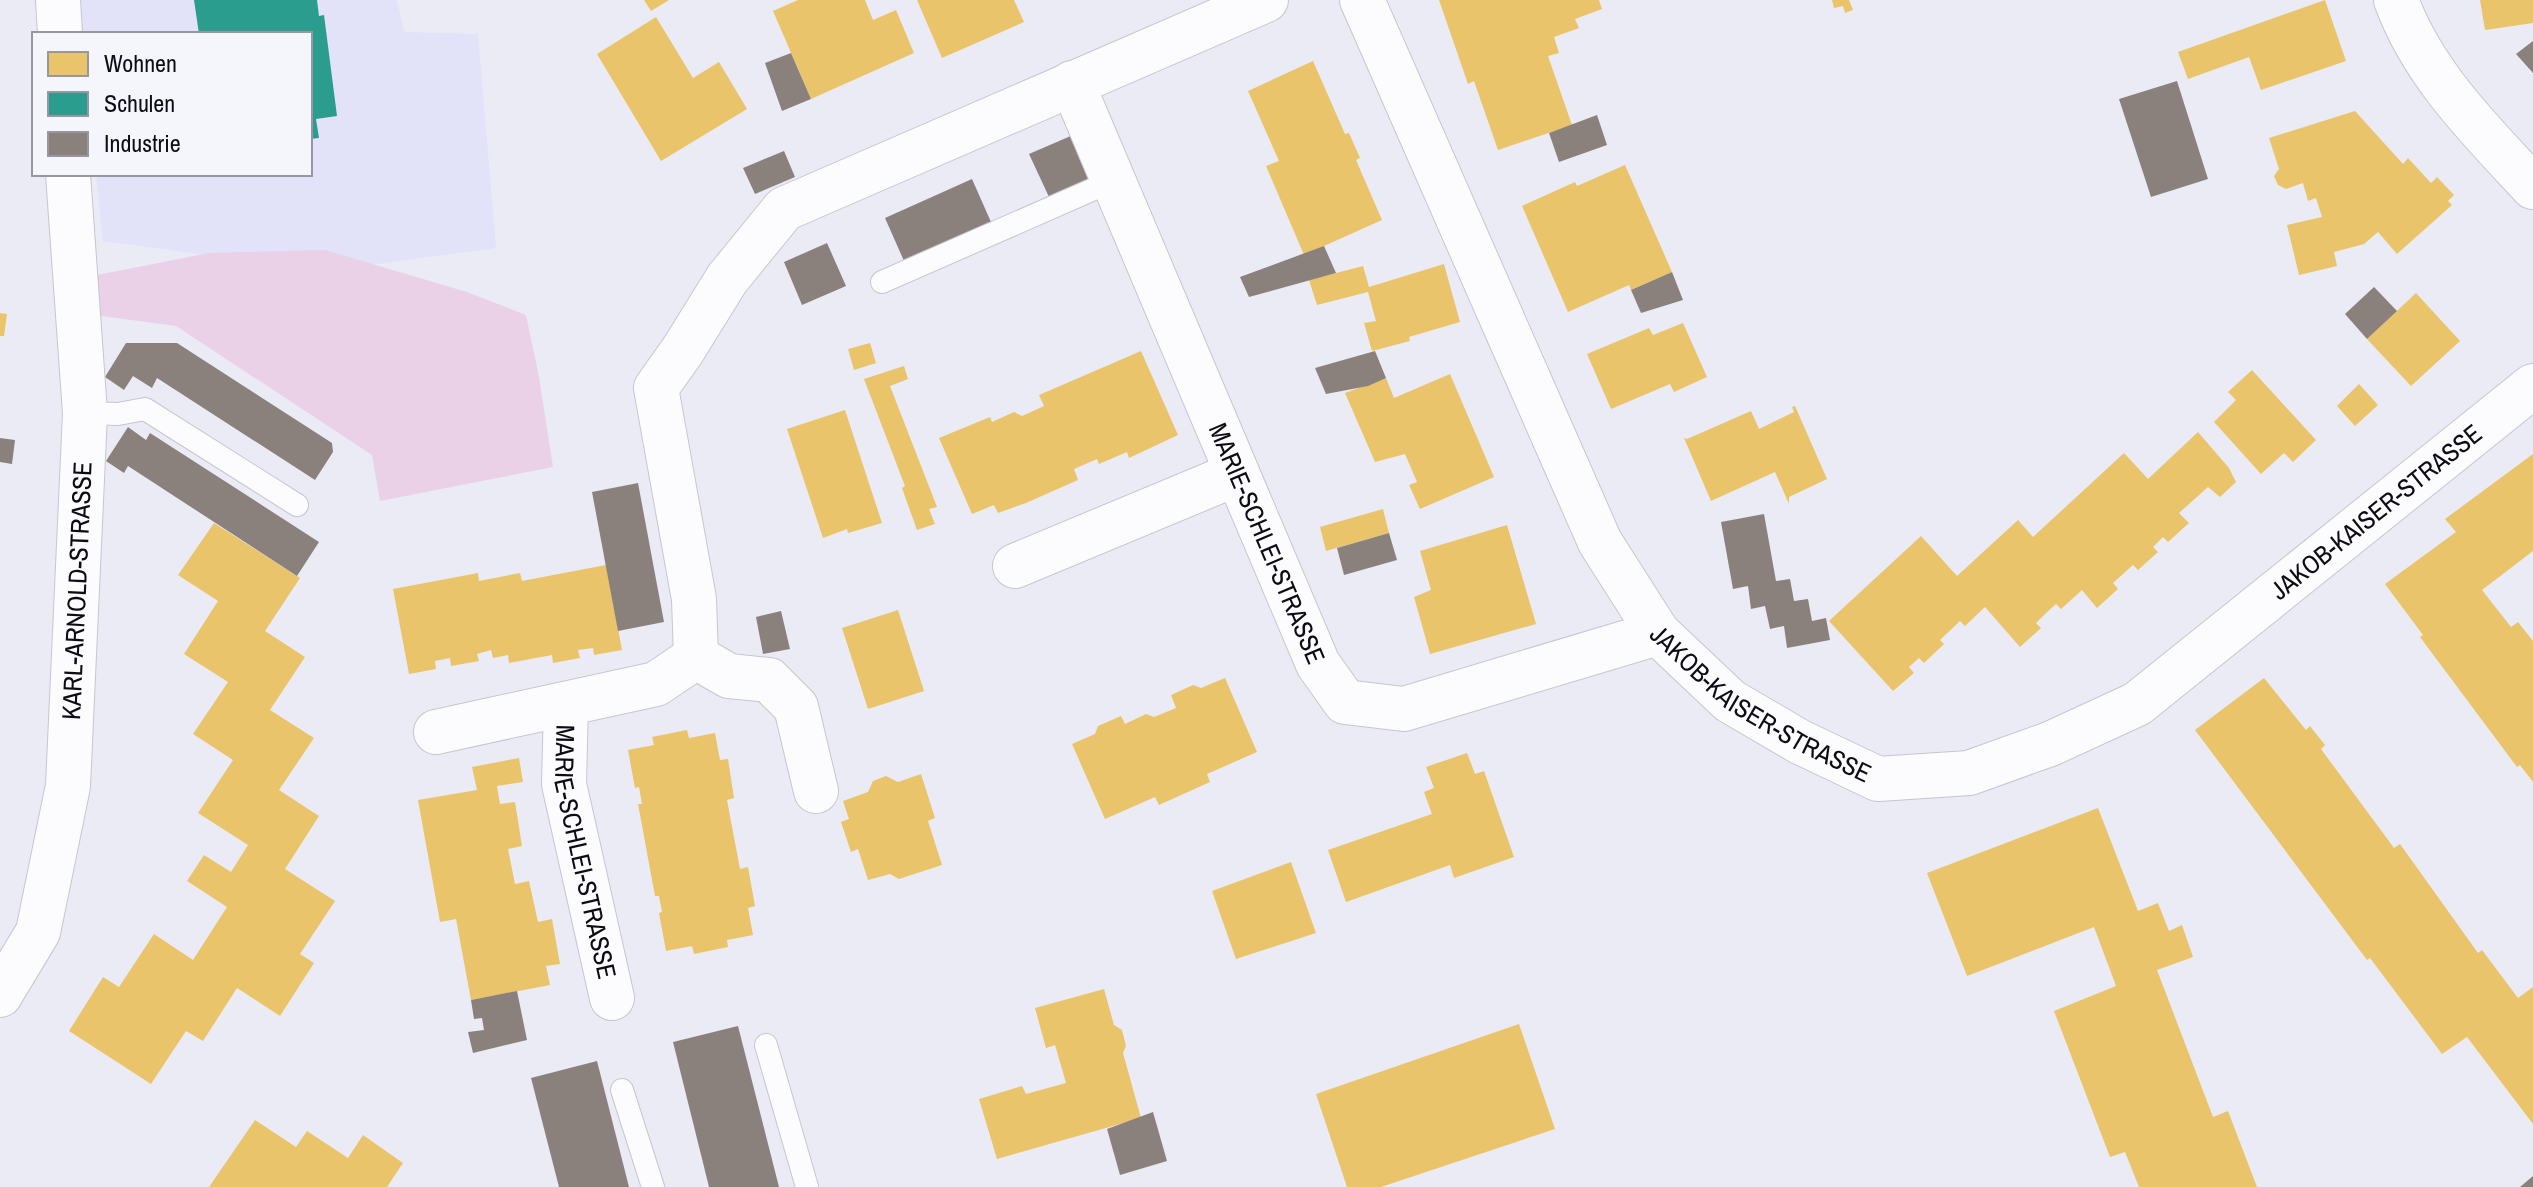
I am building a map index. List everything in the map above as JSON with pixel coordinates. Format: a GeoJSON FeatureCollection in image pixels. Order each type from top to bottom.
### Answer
{"type":"FeatureCollection","features":[{"type":"Feature","properties":{"kind":"street"},"geometry":{"type":"LineString","coordinates":[[58,0],[60,32]]}},
{"type":"Feature","properties":{"kind":"street"},"geometry":{"type":"LineString","coordinates":[[816,791],[796,707],[769,680],[729,676],[696,657],[694,599],[656,388],[727,279],[784,209],[1266,0]]}},
{"type":"Feature","properties":{"kind":"street","name":"JAKOB-KAISER-STRASSE"},"geometry":{"type":"LineString","coordinates":[[1362,0],[1600,542],[1658,633],[1730,701],[1800,742],[1878,779],[1969,773],[2050,744],[2137,704],[2533,386]]}},
{"type":"Feature","properties":{"kind":"street"},"geometry":{"type":"LineString","coordinates":[[2396,0],[2405,26],[2432,72],[2533,187]]}},
{"type":"Feature","properties":{"kind":"street","name":"MARIE-SCHLEI-STRASSE"},"geometry":{"type":"LineString","coordinates":[[1072,83],[1318,664],[1345,702],[1404,709],[1658,633]]}},
{"type":"Feature","properties":{"kind":"street","name":"KARL-ARNOLD-STRASSE"},"geometry":{"type":"LineString","coordinates":[[0,995],[38,932],[68,786],[85,413],[68,176]]}},
{"type":"Feature","properties":{"kind":"street"},"geometry":{"type":"LineString","coordinates":[[1015,566],[1236,474]]}},
{"type":"Feature","properties":{"kind":"street","name":"MARIE-SCHLEI-STRASSE"},"geometry":{"type":"LineString","coordinates":[[436,732],[656,684],[696,657]]}},
{"type":"Feature","properties":{"kind":"street","name":"MARIE-SCHLEI-STRASSE"},"geometry":{"type":"LineString","coordinates":[[566,704],[564,784],[612,998]]}},
{"type":"Feature","properties":{"kind":"lane"},"geometry":{"type":"LineString","coordinates":[[882,282],[1112,181]]}},
{"type":"Feature","properties":{"kind":"lane"},"geometry":{"type":"LineString","coordinates":[[85,413],[118,414],[145,409],[297,505]]}},
{"type":"Feature","properties":{"kind":"lane"},"geometry":{"type":"LineString","coordinates":[[766,1045],[807,1187]]}},
{"type":"Feature","properties":{"kind":"lane"},"geometry":{"type":"LineString","coordinates":[[622,1090],[653,1187]]}},
{"type":"Feature","properties":{"kind":"shaded area"},"geometry":{"type":"Polygon","coordinates":[[[75,0],[397,0],[404,32],[478,34],[496,248],[325,271],[103,241],[96,176],[312,176],[312,32],[79,32],[75,0]]]}},
{"type":"Feature","properties":{"kind":"shaded area"},"geometry":{"type":"Polygon","coordinates":[[[325,250],[467,292],[526,315],[553,467],[380,501],[372,455],[176,326],[79,313],[77,279],[209,253],[325,250]]]}},
{"type":"Feature","properties":{"kind":"building: Wohnen"},"geometry":{"type":"Polygon","coordinates":[[[644,0],[669,0],[651,11],[644,0]]]}},
{"type":"Feature","properties":{"kind":"building: Wohnen"},"geometry":{"type":"Polygon","coordinates":[[[798,0],[865,0],[873,20],[896,10],[914,53],[811,99],[773,11],[798,0]]]}},
{"type":"Feature","properties":{"kind":"building: Wohnen"},"geometry":{"type":"Polygon","coordinates":[[[917,0],[1014,0],[1024,22],[942,58],[917,0]]]}},
{"type":"Feature","properties":{"kind":"building: Wohnen"},"geometry":{"type":"Polygon","coordinates":[[[1439,0],[1599,0],[1602,9],[1575,19],[1579,28],[1554,37],[1559,53],[1548,56],[1572,125],[1498,150],[1474,81],[1468,84],[1439,0]]]}},
{"type":"Feature","properties":{"kind":"building: Wohnen"},"geometry":{"type":"Polygon","coordinates":[[[1832,0],[1849,0],[1853,10],[1845,13],[1843,6],[1834,8],[1832,0]]]}},
{"type":"Feature","properties":{"kind":"building: Wohnen"},"geometry":{"type":"Polygon","coordinates":[[[2325,0],[2346,61],[2261,90],[2249,57],[2188,79],[2178,52],[2325,0]]]}},
{"type":"Feature","properties":{"kind":"building: Wohnen"},"geometry":{"type":"Polygon","coordinates":[[[2480,0],[2533,0],[2533,23],[2485,30],[2480,0]]]}},
{"type":"Feature","properties":{"kind":"building: Wohnen"},"geometry":{"type":"Polygon","coordinates":[[[656,17],[693,78],[719,62],[747,109],[661,161],[597,54],[656,17]]]}},
{"type":"Feature","properties":{"kind":"building: Wohnen"},"geometry":{"type":"Polygon","coordinates":[[[1313,61],[1345,134],[1349,133],[1360,158],[1356,160],[1382,220],[1304,255],[1266,166],[1279,161],[1248,91],[1313,61]]]}},
{"type":"Feature","properties":{"kind":"building: Wohnen"},"geometry":{"type":"Polygon","coordinates":[[[2355,111],[2403,164],[2408,158],[2431,183],[2437,177],[2454,195],[2448,201],[2452,205],[2397,254],[2378,232],[2364,244],[2334,252],[2337,266],[2299,275],[2287,225],[2322,217],[2316,198],[2308,201],[2303,183],[2286,189],[2278,185],[2274,176],[2279,169],[2269,138],[2355,111]]]}},
{"type":"Feature","properties":{"kind":"building: Wohnen"},"geometry":{"type":"Polygon","coordinates":[[[1625,165],[1672,272],[1631,290],[1629,285],[1568,312],[1522,206],[1575,182],[1577,186],[1625,165]]]}},
{"type":"Feature","properties":{"kind":"building: Wohnen"},"geometry":{"type":"Polygon","coordinates":[[[1444,264],[1460,322],[1372,351],[1364,323],[1376,321],[1368,292],[1317,305],[1309,280],[1363,266],[1369,287],[1444,264]]]}},
{"type":"Feature","properties":{"kind":"building: Wohnen"},"geometry":{"type":"Polygon","coordinates":[[[2416,293],[2460,341],[2411,386],[2367,339],[2416,293]]]}},
{"type":"Feature","properties":{"kind":"building: Wohnen"},"geometry":{"type":"Polygon","coordinates":[[[0,313],[7,314],[4,336],[0,336],[0,313]]]}},
{"type":"Feature","properties":{"kind":"building: Wohnen"},"geometry":{"type":"Polygon","coordinates":[[[1683,323],[1707,377],[1674,392],[1670,384],[1611,409],[1587,354],[1649,328],[1653,335],[1683,323]]]}},
{"type":"Feature","properties":{"kind":"building: Wohnen"},"geometry":{"type":"Polygon","coordinates":[[[870,343],[876,363],[854,370],[848,349],[870,343]]]}},
{"type":"Feature","properties":{"kind":"building: Wohnen"},"geometry":{"type":"Polygon","coordinates":[[[1141,351],[1178,435],[1129,458],[1127,452],[1099,464],[1097,459],[1074,469],[1078,480],[1026,503],[998,513],[994,505],[972,514],[939,438],[990,417],[992,422],[1014,412],[1022,416],[1044,406],[1039,395],[1141,351]]]}},
{"type":"Feature","properties":{"kind":"building: Wohnen"},"geometry":{"type":"Polygon","coordinates":[[[904,366],[908,379],[890,386],[937,507],[929,509],[935,524],[917,530],[902,488],[905,486],[864,379],[904,366]]]}},
{"type":"Feature","properties":{"kind":"building: Wohnen"},"geometry":{"type":"Polygon","coordinates":[[[2252,370],[2316,440],[2293,462],[2284,453],[2261,474],[2214,422],[2236,400],[2228,392],[2252,370]]]}},
{"type":"Feature","properties":{"kind":"building: Wohnen"},"geometry":{"type":"Polygon","coordinates":[[[1450,374],[1494,477],[1420,509],[1409,485],[1417,482],[1405,454],[1375,462],[1345,393],[1386,378],[1394,398],[1450,374]]]}},
{"type":"Feature","properties":{"kind":"building: Wohnen"},"geometry":{"type":"Polygon","coordinates":[[[2359,384],[2378,405],[2355,426],[2337,406],[2359,384]]]}},
{"type":"Feature","properties":{"kind":"building: Wohnen"},"geometry":{"type":"Polygon","coordinates":[[[1795,406],[1827,479],[1789,497],[1789,504],[1775,472],[1711,501],[1684,438],[1751,411],[1759,429],[1794,412],[1792,407],[1795,406]]]}},
{"type":"Feature","properties":{"kind":"building: Wohnen"},"geometry":{"type":"Polygon","coordinates":[[[845,410],[882,523],[848,533],[847,529],[823,538],[787,429],[845,410]]]}},
{"type":"Feature","properties":{"kind":"building: Wohnen"},"geometry":{"type":"Polygon","coordinates":[[[2198,432],[2229,468],[2236,482],[2220,497],[2208,487],[2179,513],[2189,523],[2168,542],[2163,537],[2153,547],[2158,552],[2138,570],[2133,565],[2113,583],[2118,589],[2097,608],[2082,590],[2061,609],[2056,604],[2046,613],[2036,623],[2041,628],[2020,647],[1985,607],[1965,626],[1960,621],[1940,640],[1944,644],[1924,663],[1919,658],[1909,667],[1914,673],[1893,691],[1829,621],[1921,536],[1957,576],[2018,520],[2033,537],[2124,453],[2148,479],[2198,432]]]}},
{"type":"Feature","properties":{"kind":"building: Wohnen"},"geometry":{"type":"Polygon","coordinates":[[[2533,454],[2533,551],[2482,590],[2511,627],[2518,622],[2533,641],[2533,782],[2520,765],[2517,767],[2420,637],[2423,635],[2385,584],[2456,532],[2445,519],[2533,454]]]}},
{"type":"Feature","properties":{"kind":"building: Wohnen"},"geometry":{"type":"Polygon","coordinates":[[[1383,509],[1389,533],[1326,551],[1320,527],[1383,509]]]}},
{"type":"Feature","properties":{"kind":"building: Wohnen"},"geometry":{"type":"Polygon","coordinates":[[[214,523],[300,578],[265,631],[305,657],[270,710],[314,738],[279,790],[319,816],[285,869],[335,901],[300,954],[314,963],[280,1016],[237,988],[203,1041],[186,1031],[151,1084],[69,1031],[103,977],[119,987],[154,934],[193,960],[227,907],[187,881],[204,855],[231,872],[248,845],[198,813],[233,760],[193,734],[228,682],[184,654],[218,601],[178,575],[214,523]]]}},
{"type":"Feature","properties":{"kind":"building: Wohnen"},"geometry":{"type":"Polygon","coordinates":[[[1507,525],[1536,624],[1430,654],[1414,597],[1431,590],[1420,551],[1507,525]]]}},
{"type":"Feature","properties":{"kind":"building: Wohnen"},"geometry":{"type":"Polygon","coordinates":[[[606,565],[622,650],[594,655],[593,648],[578,650],[580,658],[553,663],[552,655],[509,663],[508,655],[493,658],[491,650],[477,654],[479,661],[451,666],[450,658],[435,661],[436,669],[409,674],[393,589],[478,573],[479,581],[520,573],[522,581],[606,565]]]}},
{"type":"Feature","properties":{"kind":"building: Wohnen"},"geometry":{"type":"Polygon","coordinates":[[[898,610],[924,691],[868,709],[842,628],[898,610]]]}},
{"type":"Feature","properties":{"kind":"building: Wohnen"},"geometry":{"type":"Polygon","coordinates":[[[1225,678],[1257,752],[1207,774],[1210,782],[1159,805],[1155,797],[1105,819],[1072,744],[1095,734],[1098,726],[1121,716],[1125,724],[1146,714],[1154,717],[1176,708],[1171,695],[1193,685],[1201,688],[1225,678]]]}},
{"type":"Feature","properties":{"kind":"building: Wohnen"},"geometry":{"type":"Polygon","coordinates":[[[2264,678],[2306,730],[2310,726],[2325,745],[2321,749],[2394,848],[2400,844],[2478,953],[2482,950],[2518,998],[2533,987],[2533,1124],[2467,1037],[2442,1054],[2370,958],[2367,960],[2195,730],[2264,678]]]}},
{"type":"Feature","properties":{"kind":"building: Wohnen"},"geometry":{"type":"Polygon","coordinates":[[[687,730],[689,738],[715,733],[720,760],[728,759],[734,798],[727,800],[740,869],[748,867],[755,906],[748,908],[753,935],[727,940],[728,947],[694,954],[692,946],[666,951],[659,896],[655,896],[638,804],[642,804],[639,787],[635,788],[628,750],[654,745],[652,737],[687,730]]]}},
{"type":"Feature","properties":{"kind":"building: Wohnen"},"geometry":{"type":"Polygon","coordinates":[[[1467,753],[1475,774],[1484,771],[1514,857],[1454,878],[1450,865],[1346,902],[1328,850],[1432,814],[1424,792],[1434,788],[1426,767],[1467,753]]]}},
{"type":"Feature","properties":{"kind":"building: Wohnen"},"geometry":{"type":"Polygon","coordinates":[[[519,758],[523,782],[497,786],[500,804],[515,802],[522,846],[508,849],[515,884],[529,881],[538,922],[552,919],[560,964],[546,966],[550,985],[471,1000],[456,919],[440,922],[418,800],[477,790],[472,767],[519,758]]]}},
{"type":"Feature","properties":{"kind":"building: Wohnen"},"geometry":{"type":"Polygon","coordinates":[[[921,774],[935,818],[928,821],[942,865],[899,879],[890,874],[868,880],[858,849],[851,852],[841,822],[849,819],[843,801],[868,792],[873,781],[886,776],[898,782],[921,774]]]}},
{"type":"Feature","properties":{"kind":"building: Wohnen"},"geometry":{"type":"Polygon","coordinates":[[[2098,808],[2138,911],[2158,903],[2169,931],[2182,925],[2193,957],[2157,970],[2213,1117],[2228,1111],[2257,1187],[2139,1187],[2125,1152],[2110,1157],[2054,1011],[2116,986],[2094,927],[1967,976],[1927,873],[2098,808]]]}},
{"type":"Feature","properties":{"kind":"building: Wohnen"},"geometry":{"type":"Polygon","coordinates":[[[1291,862],[1316,933],[1236,959],[1212,891],[1291,862]]]}},
{"type":"Feature","properties":{"kind":"building: Wohnen"},"geometry":{"type":"Polygon","coordinates":[[[1104,989],[1114,1025],[1122,1030],[1126,1046],[1123,1053],[1141,1118],[997,1159],[979,1099],[1022,1086],[1026,1094],[1066,1083],[1055,1045],[1046,1048],[1035,1008],[1104,989]]]}},
{"type":"Feature","properties":{"kind":"building: Wohnen"},"geometry":{"type":"Polygon","coordinates":[[[1519,1024],[1555,1129],[1381,1187],[1347,1187],[1316,1094],[1519,1024]]]}},
{"type":"Feature","properties":{"kind":"building: Wohnen"},"geometry":{"type":"Polygon","coordinates":[[[255,1120],[296,1147],[307,1131],[348,1158],[363,1135],[403,1163],[387,1187],[209,1187],[255,1120]]]}},
{"type":"Feature","properties":{"kind":"building: Schulen"},"geometry":{"type":"Polygon","coordinates":[[[194,0],[317,0],[319,16],[324,15],[337,116],[316,119],[319,138],[312,139],[312,32],[199,32],[194,0]]]}},
{"type":"Feature","properties":{"kind":"building: Industrie"},"geometry":{"type":"Polygon","coordinates":[[[2533,41],[2533,73],[2516,54],[2533,41]]]}},
{"type":"Feature","properties":{"kind":"building: Industrie"},"geometry":{"type":"Polygon","coordinates":[[[791,53],[811,99],[782,111],[765,63],[791,53]]]}},
{"type":"Feature","properties":{"kind":"building: Industrie"},"geometry":{"type":"Polygon","coordinates":[[[2177,81],[2208,179],[2151,197],[2119,99],[2177,81]]]}},
{"type":"Feature","properties":{"kind":"building: Industrie"},"geometry":{"type":"Polygon","coordinates":[[[1597,115],[1607,145],[1559,162],[1549,133],[1597,115]]]}},
{"type":"Feature","properties":{"kind":"building: Industrie"},"geometry":{"type":"Polygon","coordinates":[[[1073,135],[1092,178],[1049,197],[1029,154],[1073,135]]]}},
{"type":"Feature","properties":{"kind":"building: Industrie"},"geometry":{"type":"Polygon","coordinates":[[[784,151],[795,177],[755,194],[743,168],[784,151]]]}},
{"type":"Feature","properties":{"kind":"building: Industrie"},"geometry":{"type":"Polygon","coordinates":[[[972,179],[991,222],[904,261],[885,218],[972,179]]]}},
{"type":"Feature","properties":{"kind":"building: Industrie"},"geometry":{"type":"Polygon","coordinates":[[[827,243],[846,286],[802,305],[784,262],[827,243]]]}},
{"type":"Feature","properties":{"kind":"building: Industrie"},"geometry":{"type":"Polygon","coordinates":[[[1324,246],[1336,273],[1249,297],[1240,277],[1324,246]]]}},
{"type":"Feature","properties":{"kind":"building: Industrie"},"geometry":{"type":"Polygon","coordinates":[[[1672,272],[1683,300],[1641,313],[1631,290],[1672,272]]]}},
{"type":"Feature","properties":{"kind":"building: Industrie"},"geometry":{"type":"Polygon","coordinates":[[[2374,287],[2397,311],[2367,339],[2345,314],[2374,287]]]}},
{"type":"Feature","properties":{"kind":"building: Industrie"},"geometry":{"type":"Polygon","coordinates":[[[126,343],[177,343],[332,443],[333,452],[315,480],[157,378],[152,388],[133,376],[124,390],[105,377],[126,343]]]}},
{"type":"Feature","properties":{"kind":"building: Industrie"},"geometry":{"type":"Polygon","coordinates":[[[1375,351],[1386,378],[1368,386],[1326,394],[1315,368],[1375,351]]]}},
{"type":"Feature","properties":{"kind":"building: Industrie"},"geometry":{"type":"Polygon","coordinates":[[[128,427],[146,440],[150,433],[319,542],[297,576],[128,466],[124,473],[106,461],[128,427]]]}},
{"type":"Feature","properties":{"kind":"building: Industrie"},"geometry":{"type":"Polygon","coordinates":[[[0,438],[15,440],[12,464],[0,462],[0,438]]]}},
{"type":"Feature","properties":{"kind":"building: Industrie"},"geometry":{"type":"Polygon","coordinates":[[[638,483],[664,622],[618,631],[592,492],[638,483]]]}},
{"type":"Feature","properties":{"kind":"building: Industrie"},"geometry":{"type":"Polygon","coordinates":[[[1764,514],[1776,581],[1790,579],[1794,601],[1808,599],[1812,621],[1826,618],[1830,640],[1787,648],[1784,626],[1770,629],[1765,606],[1751,609],[1748,586],[1733,589],[1721,522],[1764,514]]]}},
{"type":"Feature","properties":{"kind":"building: Industrie"},"geometry":{"type":"Polygon","coordinates":[[[1389,533],[1397,560],[1344,575],[1337,548],[1389,533]]]}},
{"type":"Feature","properties":{"kind":"building: Industrie"},"geometry":{"type":"Polygon","coordinates":[[[781,611],[790,649],[763,654],[756,617],[781,611]]]}},
{"type":"Feature","properties":{"kind":"building: Industrie"},"geometry":{"type":"Polygon","coordinates":[[[517,991],[527,1040],[473,1053],[468,1032],[484,1030],[482,1018],[474,1019],[471,1000],[517,991]]]}},
{"type":"Feature","properties":{"kind":"building: Industrie"},"geometry":{"type":"Polygon","coordinates":[[[738,1026],[779,1187],[709,1187],[673,1042],[738,1026]]]}},
{"type":"Feature","properties":{"kind":"building: Industrie"},"geometry":{"type":"Polygon","coordinates":[[[597,1061],[629,1187],[559,1187],[531,1078],[597,1061]]]}},
{"type":"Feature","properties":{"kind":"building: Industrie"},"geometry":{"type":"Polygon","coordinates":[[[1153,1112],[1167,1161],[1120,1175],[1107,1129],[1153,1112]]]}},
{"type":"Feature","properties":{"kind":"building: Industrie"},"geometry":{"type":"Polygon","coordinates":[[[2533,1176],[2533,1187],[2520,1187],[2533,1176]]]}}]}
